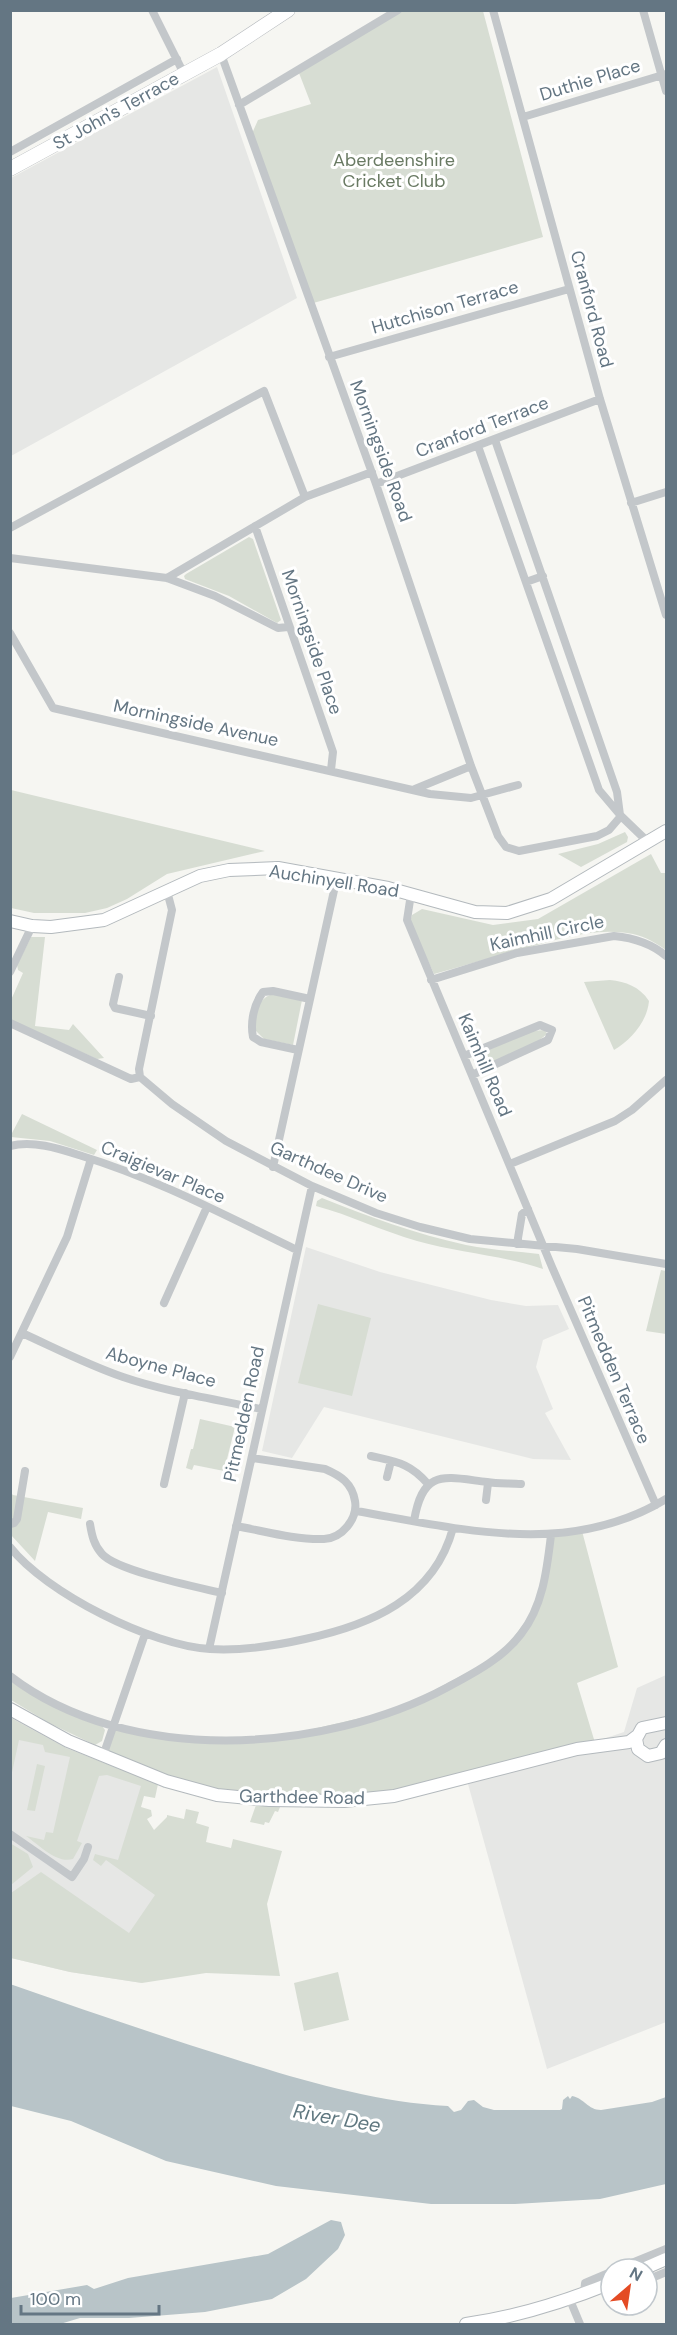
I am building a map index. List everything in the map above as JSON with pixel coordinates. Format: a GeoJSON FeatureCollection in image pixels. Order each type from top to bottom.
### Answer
{"type":"FeatureCollection","features":[{"type":"Feature","properties":{"kind":"main road","name":"St John's Terrace"},"geometry":{"type":"LineString","coordinates":[[10,169],[221,54],[288,10]]}},
{"type":"Feature","properties":{"kind":"street"},"geometry":{"type":"LineString","coordinates":[[152,10],[184,74]]}},
{"type":"Feature","properties":{"kind":"street"},"geometry":{"type":"LineString","coordinates":[[239,105],[398,10]]}},
{"type":"Feature","properties":{"kind":"street","name":"Cranford Road"},"geometry":{"type":"LineString","coordinates":[[493,10],[600,399],[666,615]]}},
{"type":"Feature","properties":{"kind":"street"},"geometry":{"type":"LineString","coordinates":[[643,10],[664,75],[666,91]]}},
{"type":"Feature","properties":{"kind":"street","name":"Morningside Road"},"geometry":{"type":"LineString","coordinates":[[221,54],[372,472],[471,766],[498,836],[506,847],[519,851],[597,836],[609,830],[621,816]]}},
{"type":"Feature","properties":{"kind":"street","name":"St John's Terrace"},"geometry":{"type":"LineString","coordinates":[[10,152],[177,59]]}},
{"type":"Feature","properties":{"kind":"street","name":"Duthie Place"},"geometry":{"type":"LineString","coordinates":[[523,117],[664,75]]}},
{"type":"Feature","properties":{"kind":"street","name":"Hutchison Terrace"},"geometry":{"type":"LineString","coordinates":[[329,357],[569,289]]}},
{"type":"Feature","properties":{"kind":"street"},"geometry":{"type":"LineString","coordinates":[[10,528],[264,391],[305,497]]}},
{"type":"Feature","properties":{"kind":"street","name":"Cranford Terrace"},"geometry":{"type":"LineString","coordinates":[[376,484],[600,399]]}},
{"type":"Feature","properties":{"kind":"street"},"geometry":{"type":"LineString","coordinates":[[495,440],[617,792],[621,816]]}},
{"type":"Feature","properties":{"kind":"street"},"geometry":{"type":"LineString","coordinates":[[478,446],[599,790],[621,816],[648,842]]}},
{"type":"Feature","properties":{"kind":"street"},"geometry":{"type":"LineString","coordinates":[[167,578],[305,497],[372,472]]}},
{"type":"Feature","properties":{"kind":"street"},"geometry":{"type":"LineString","coordinates":[[631,503],[666,492]]}},
{"type":"Feature","properties":{"kind":"street","name":"Morningside Place"},"geometry":{"type":"LineString","coordinates":[[255,526],[333,752],[331,770]]}},
{"type":"Feature","properties":{"kind":"street"},"geometry":{"type":"LineString","coordinates":[[10,558],[167,578],[223,599],[278,628],[288,627]]}},
{"type":"Feature","properties":{"kind":"street"},"geometry":{"type":"LineString","coordinates":[[526,582],[543,576]]}},
{"type":"Feature","properties":{"kind":"street","name":"Morningside Avenue"},"geometry":{"type":"LineString","coordinates":[[10,633],[53,708],[430,794],[471,798],[518,785]]}},
{"type":"Feature","properties":{"kind":"street"},"geometry":{"type":"LineString","coordinates":[[567,700],[584,694]]}},
{"type":"Feature","properties":{"kind":"street"},"geometry":{"type":"LineString","coordinates":[[416,789],[471,766]]}},
{"type":"Feature","properties":{"kind":"street","name":"Auchinyell Road"},"geometry":{"type":"LineString","coordinates":[[10,921],[32,926],[70,926],[104,920],[200,876],[229,870],[278,868],[337,877],[475,912],[507,913],[551,899],[666,831]]}},
{"type":"Feature","properties":{"kind":"street"},"geometry":{"type":"LineString","coordinates":[[273,1167],[337,877]]}},
{"type":"Feature","properties":{"kind":"street"},"geometry":{"type":"LineString","coordinates":[[140,1077],[139,1069],[172,910],[167,891]]}},
{"type":"Feature","properties":{"kind":"street","name":"Kaimhill Road"},"geometry":{"type":"LineString","coordinates":[[411,894],[407,920],[544,1246]]}},
{"type":"Feature","properties":{"kind":"street"},"geometry":{"type":"LineString","coordinates":[[10,972],[32,926]]}},
{"type":"Feature","properties":{"kind":"street","name":"Kaimhill Circle"},"geometry":{"type":"LineString","coordinates":[[431,980],[517,953],[614,936],[646,942],[666,956]]}},
{"type":"Feature","properties":{"kind":"street"},"geometry":{"type":"LineString","coordinates":[[119,977],[113,1004],[115,1008],[151,1016]]}},
{"type":"Feature","properties":{"kind":"street"},"geometry":{"type":"LineString","coordinates":[[298,1050],[261,1042],[253,1037],[252,1028],[257,1000],[264,992],[273,991],[310,999]]}},
{"type":"Feature","properties":{"kind":"street","name":"Garthdee Drive"},"geometry":{"type":"LineString","coordinates":[[10,1023],[131,1079],[140,1077],[172,1104],[226,1141],[312,1186],[376,1213],[470,1239],[612,1253],[666,1264]]}},
{"type":"Feature","properties":{"kind":"street"},"geometry":{"type":"LineString","coordinates":[[464,1056],[540,1025],[552,1030],[548,1040],[472,1075]]}},
{"type":"Feature","properties":{"kind":"street"},"geometry":{"type":"LineString","coordinates":[[510,1164],[615,1121],[632,1110],[666,1080]]}},
{"type":"Feature","properties":{"kind":"street","name":"Craigievar Place"},"geometry":{"type":"LineString","coordinates":[[10,1146],[23,1143],[64,1150],[92,1159],[158,1183],[297,1250]]}},
{"type":"Feature","properties":{"kind":"street"},"geometry":{"type":"LineString","coordinates":[[10,1357],[67,1237],[92,1159]]}},
{"type":"Feature","properties":{"kind":"street","name":"Pitmedden Road"},"geometry":{"type":"LineString","coordinates":[[209,1649],[312,1186]]}},
{"type":"Feature","properties":{"kind":"street"},"geometry":{"type":"LineString","coordinates":[[164,1303],[207,1207]]}},
{"type":"Feature","properties":{"kind":"street"},"geometry":{"type":"LineString","coordinates":[[517,1244],[522,1214],[528,1209]]}},
{"type":"Feature","properties":{"kind":"street","name":"Pitmedden Terrace"},"geometry":{"type":"LineString","coordinates":[[544,1246],[630,1450],[656,1505]]}},
{"type":"Feature","properties":{"kind":"street","name":"Aboyne Place"},"geometry":{"type":"LineString","coordinates":[[22,1333],[125,1378],[261,1410]]}},
{"type":"Feature","properties":{"kind":"street"},"geometry":{"type":"LineString","coordinates":[[164,1484],[185,1393]]}},
{"type":"Feature","properties":{"kind":"street"},"geometry":{"type":"LineString","coordinates":[[371,1456],[405,1464],[417,1471],[428,1484]]}},
{"type":"Feature","properties":{"kind":"street"},"geometry":{"type":"LineString","coordinates":[[237,1526],[325,1539],[341,1532],[353,1519],[356,1511],[350,1485],[336,1473],[325,1469],[252,1458]]}},
{"type":"Feature","properties":{"kind":"street"},"geometry":{"type":"LineString","coordinates":[[387,1477],[391,1461]]}},
{"type":"Feature","properties":{"kind":"street"},"geometry":{"type":"LineString","coordinates":[[10,1524],[15,1523],[17,1519],[25,1471]]}},
{"type":"Feature","properties":{"kind":"street"},"geometry":{"type":"LineString","coordinates":[[414,1521],[417,1506],[428,1484],[441,1478],[455,1477],[488,1483],[521,1484]]}},
{"type":"Feature","properties":{"kind":"street"},"geometry":{"type":"LineString","coordinates":[[486,1500],[488,1483]]}},
{"type":"Feature","properties":{"kind":"street"},"geometry":{"type":"LineString","coordinates":[[356,1511],[453,1528],[551,1535],[601,1526],[666,1499]]}},
{"type":"Feature","properties":{"kind":"street"},"geometry":{"type":"LineString","coordinates":[[90,1524],[94,1543],[104,1556],[156,1576],[222,1593]]}},
{"type":"Feature","properties":{"kind":"street"},"geometry":{"type":"LineString","coordinates":[[10,1547],[49,1582],[114,1620],[145,1634],[209,1649],[262,1647],[339,1631],[372,1619],[395,1607],[424,1581],[440,1559],[453,1528]]}},
{"type":"Feature","properties":{"kind":"street"},"geometry":{"type":"LineString","coordinates":[[10,1676],[53,1702],[113,1725],[207,1740],[270,1739],[315,1733],[354,1724],[426,1699],[500,1655],[520,1635],[536,1609],[547,1569],[551,1535]]}},
{"type":"Feature","properties":{"kind":"street"},"geometry":{"type":"LineString","coordinates":[[103,1756],[145,1634]]}},
{"type":"Feature","properties":{"kind":"street","name":"Garthdee Road"},"geometry":{"type":"LineString","coordinates":[[10,1709],[57,1735],[103,1756],[166,1780],[217,1795],[268,1800],[344,1801],[420,1791],[577,1749],[628,1742],[637,1736],[642,1728],[661,1724]]}},
{"type":"Feature","properties":{"kind":"street"},"geometry":{"type":"LineString","coordinates":[[661,1724],[666,1737]]}},
{"type":"Feature","properties":{"kind":"street"},"geometry":{"type":"LineString","coordinates":[[637,1736],[637,1746],[640,1751]]}},
{"type":"Feature","properties":{"kind":"street","name":"Garthdee Road"},"geometry":{"type":"LineString","coordinates":[[605,1746],[640,1751],[653,1756],[666,1747]]}},
{"type":"Feature","properties":{"kind":"street"},"geometry":{"type":"LineString","coordinates":[[10,1834],[72,1877],[84,1859],[88,1847]]}},
{"type":"Feature","properties":{"kind":"street"},"geometry":{"type":"LineString","coordinates":[[645,2257],[666,2248]]}},
{"type":"Feature","properties":{"kind":"street"},"geometry":{"type":"LineString","coordinates":[[584,2294],[585,2283],[599,2277]]}},
{"type":"Feature","properties":{"kind":"street"},"geometry":{"type":"LineString","coordinates":[[466,2325],[522,2314],[599,2289]]}},
{"type":"Feature","properties":{"kind":"street"},"geometry":{"type":"LineString","coordinates":[[570,2300],[580,2325]]}},
{"type":"Feature","properties":{"kind":"shaded area"},"geometry":{"type":"Polygon","coordinates":[[[217,67],[297,298],[11,456],[11,178],[217,67]]]}},
{"type":"Feature","properties":{"kind":"shaded area"},"geometry":{"type":"Polygon","coordinates":[[[306,1247],[380,1272],[491,1300],[526,1306],[558,1305],[569,1329],[543,1340],[536,1367],[553,1409],[545,1413],[571,1460],[533,1459],[324,1407],[292,1458],[262,1451],[306,1247]]]}},
{"type":"Feature","properties":{"kind":"shaded area"},"geometry":{"type":"Polygon","coordinates":[[[666,1675],[666,2022],[547,2069],[468,1784],[624,1732],[637,1688],[666,1675]]]}},
{"type":"Feature","properties":{"kind":"shaded area"},"geometry":{"type":"Polygon","coordinates":[[[11,1718],[66,1748],[146,1780],[122,1860],[170,1888],[142,1983],[70,1972],[11,1958],[11,1718]]]}},
{"type":"Feature","properties":{"kind":"green space","name":"Aberdeenshire Cricket Club"},"geometry":{"type":"Polygon","coordinates":[[[398,11],[483,11],[543,237],[310,304],[250,138],[258,120],[311,104],[299,73],[398,11]]]}},
{"type":"Feature","properties":{"kind":"green space"},"geometry":{"type":"Polygon","coordinates":[[[249,537],[253,539],[281,620],[277,623],[229,596],[185,579],[184,576],[249,537]]]}},
{"type":"Feature","properties":{"kind":"green space"},"geometry":{"type":"Polygon","coordinates":[[[11,790],[265,851],[167,874],[127,899],[107,908],[85,913],[34,913],[11,908],[11,790]]]}},
{"type":"Feature","properties":{"kind":"green space"},"geometry":{"type":"Polygon","coordinates":[[[625,832],[628,837],[627,842],[581,867],[558,854],[598,844],[625,832]]]}},
{"type":"Feature","properties":{"kind":"green space"},"geometry":{"type":"Polygon","coordinates":[[[651,854],[661,873],[666,873],[666,950],[633,934],[590,933],[547,942],[434,974],[410,922],[412,915],[422,909],[493,925],[538,919],[651,854]]]}},
{"type":"Feature","properties":{"kind":"green space"},"geometry":{"type":"Polygon","coordinates":[[[31,937],[45,937],[35,1026],[69,1030],[73,1024],[104,1058],[97,1059],[11,1020],[11,1000],[23,973],[18,970],[17,965],[31,937]]]}},
{"type":"Feature","properties":{"kind":"green space"},"geometry":{"type":"Polygon","coordinates":[[[610,980],[632,986],[649,1001],[648,1009],[637,1030],[614,1050],[584,982],[610,980]]]}},
{"type":"Feature","properties":{"kind":"green space"},"geometry":{"type":"Polygon","coordinates":[[[274,994],[302,1000],[293,1045],[264,1039],[256,1031],[255,1020],[260,1003],[274,994]]]}},
{"type":"Feature","properties":{"kind":"green space"},"geometry":{"type":"Polygon","coordinates":[[[545,1030],[547,1034],[537,1042],[477,1069],[472,1057],[532,1031],[545,1030]]]}},
{"type":"Feature","properties":{"kind":"green space"},"geometry":{"type":"Polygon","coordinates":[[[22,1114],[97,1150],[94,1155],[50,1141],[11,1137],[11,1132],[22,1114]]]}},
{"type":"Feature","properties":{"kind":"green space"},"geometry":{"type":"Polygon","coordinates":[[[322,1198],[357,1212],[447,1241],[539,1254],[543,1269],[512,1260],[404,1237],[316,1206],[317,1201],[322,1198]]]}},
{"type":"Feature","properties":{"kind":"green space"},"geometry":{"type":"Polygon","coordinates":[[[661,1270],[666,1271],[666,1334],[646,1331],[661,1270]]]}},
{"type":"Feature","properties":{"kind":"green space"},"geometry":{"type":"Polygon","coordinates":[[[318,1304],[371,1318],[352,1396],[298,1383],[318,1304]]]}},
{"type":"Feature","properties":{"kind":"green space"},"geometry":{"type":"Polygon","coordinates":[[[200,1419],[235,1427],[224,1471],[194,1465],[192,1470],[186,1468],[200,1419]]]}},
{"type":"Feature","properties":{"kind":"green space"},"geometry":{"type":"Polygon","coordinates":[[[10,1492],[13,1495],[83,1508],[81,1519],[48,1512],[35,1561],[11,1535],[10,1492]]]}},
{"type":"Feature","properties":{"kind":"green space"},"geometry":{"type":"Polygon","coordinates":[[[582,1531],[618,1667],[577,1683],[596,1746],[394,1796],[244,1798],[103,1756],[113,1725],[165,1735],[270,1739],[399,1709],[500,1655],[535,1609],[551,1535],[582,1531]]]}},
{"type":"Feature","properties":{"kind":"green space"},"geometry":{"type":"Polygon","coordinates":[[[10,1681],[50,1705],[102,1726],[105,1730],[102,1741],[95,1745],[49,1723],[11,1700],[10,1681]]]}},
{"type":"Feature","properties":{"kind":"green space"},"geometry":{"type":"Polygon","coordinates":[[[11,1718],[66,1748],[158,1784],[155,1798],[144,1796],[141,1807],[151,1810],[152,1816],[147,1819],[154,1830],[167,1815],[184,1819],[186,1809],[199,1812],[196,1823],[209,1827],[206,1842],[231,1848],[233,1839],[282,1851],[267,1904],[280,1976],[206,1973],[142,1983],[70,1972],[11,1958],[11,1893],[41,1872],[129,1933],[155,1895],[106,1860],[101,1866],[93,1860],[95,1854],[118,1860],[141,1786],[107,1775],[99,1776],[77,1841],[82,1843],[73,1859],[61,1859],[42,1849],[26,1836],[44,1840],[46,1832],[53,1833],[70,1757],[45,1752],[43,1745],[19,1740],[11,1777],[11,1718]]]}},
{"type":"Feature","properties":{"kind":"green space"},"geometry":{"type":"Polygon","coordinates":[[[37,1764],[45,1766],[35,1811],[27,1810],[37,1764]]]}},
{"type":"Feature","properties":{"kind":"green space"},"geometry":{"type":"Polygon","coordinates":[[[256,1805],[280,1807],[278,1812],[275,1811],[269,1823],[265,1822],[264,1825],[250,1822],[256,1805]]]}},
{"type":"Feature","properties":{"kind":"green space"},"geometry":{"type":"Polygon","coordinates":[[[10,1843],[28,1854],[33,1867],[11,1885],[10,1843]]]}},
{"type":"Feature","properties":{"kind":"green space"},"geometry":{"type":"Polygon","coordinates":[[[338,1972],[349,2020],[304,2031],[294,1983],[338,1972]]]}},
{"type":"Feature","properties":{"kind":"water","name":"River Dee"},"geometry":{"type":"Polygon","coordinates":[[[10,1984],[284,2074],[365,2095],[448,2106],[454,2112],[461,2110],[468,2101],[474,2100],[483,2107],[494,2110],[560,2110],[563,2100],[568,2096],[570,2099],[572,2096],[601,2110],[652,2102],[666,2097],[666,2184],[600,2199],[515,2204],[431,2204],[276,2186],[166,2161],[71,2121],[11,2106],[10,1984]]]}},
{"type":"Feature","properties":{"kind":"water"},"geometry":{"type":"Polygon","coordinates":[[[331,2220],[341,2222],[345,2235],[338,2249],[306,2279],[272,2299],[205,2312],[129,2318],[80,2318],[60,2324],[11,2324],[11,2298],[87,2285],[94,2289],[128,2278],[268,2254],[331,2220]]]}}]}
